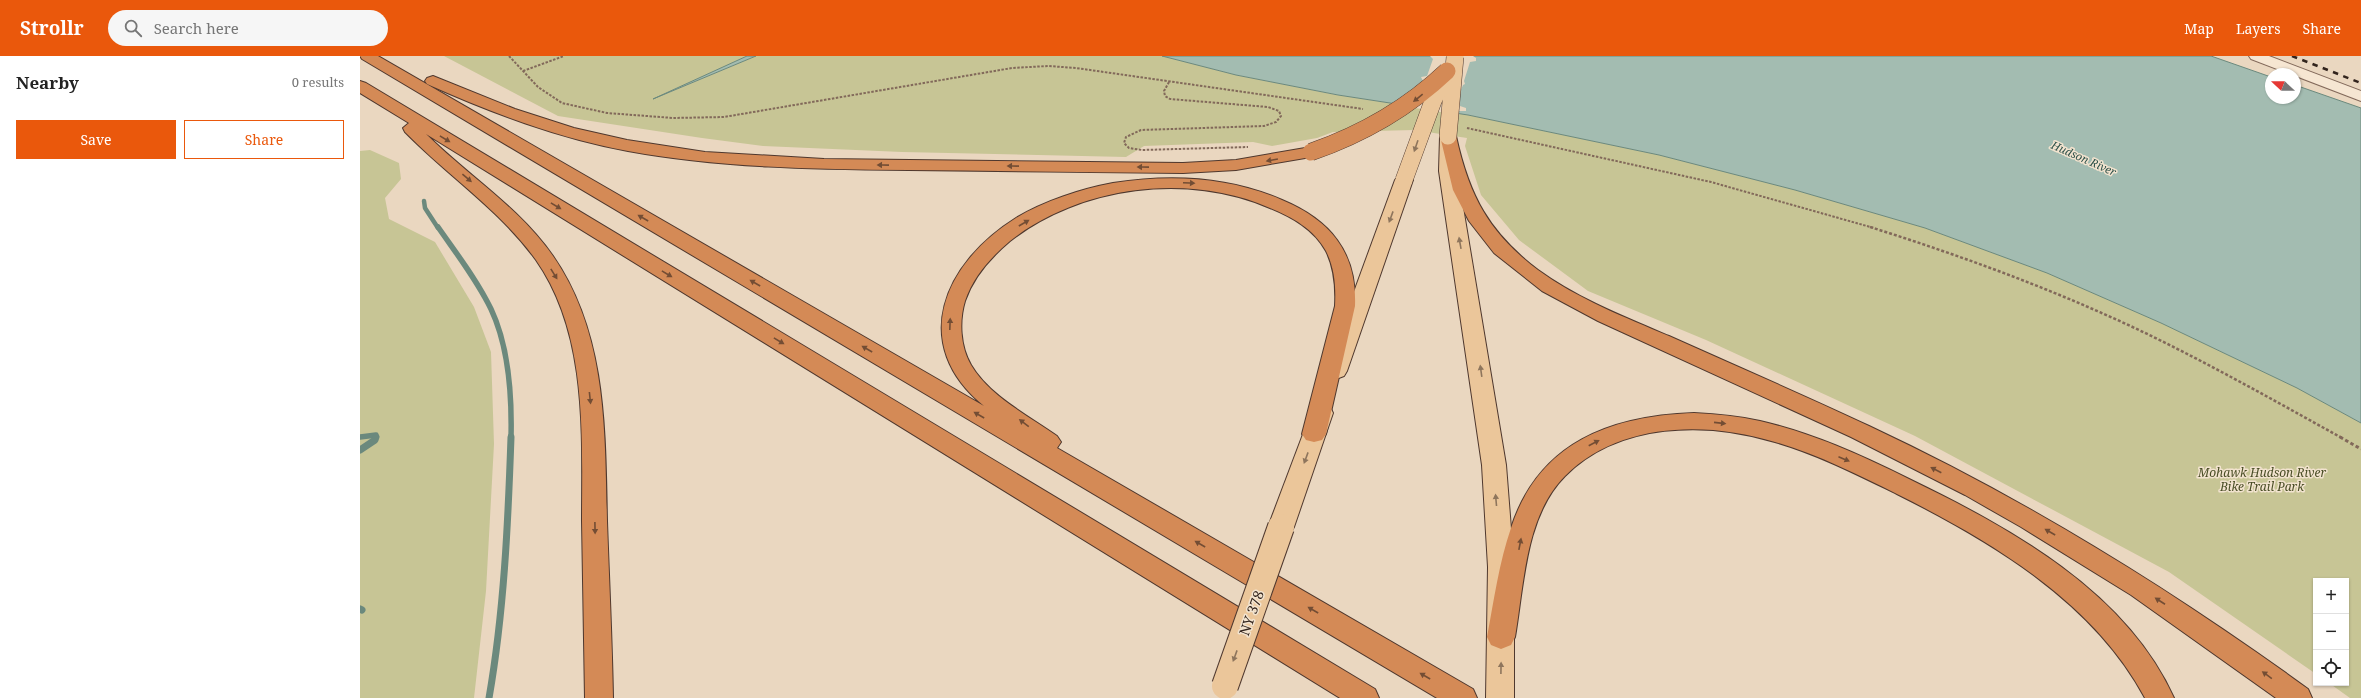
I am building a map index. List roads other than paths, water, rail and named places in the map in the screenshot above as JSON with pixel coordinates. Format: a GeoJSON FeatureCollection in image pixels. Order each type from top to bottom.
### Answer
{"type":"FeatureCollection","features":[{"type":"Feature","properties":{"kind":"highway"},"geometry":{"type":"LineString","coordinates":[[366,56],[1462,697]]}},
{"type":"Feature","properties":{"kind":"highway"},"geometry":{"type":"LineString","coordinates":[[377,56],[494,108],[540,124],[618,144],[720,159],[803,164],[1183,168],[1236,165],[1311,152],[1353,137],[1386,121],[1418,98],[1447,71]]}},
{"type":"Feature","properties":{"kind":"highway"},"geometry":{"type":"LineString","coordinates":[[360,86],[1365,698]]}},
{"type":"Feature","properties":{"kind":"highway"},"geometry":{"type":"LineString","coordinates":[[388,104],[430,146],[500,206],[517,224],[546,260],[570,307],[582,345],[587,372],[593,433],[599,698]]}},
{"type":"Feature","properties":{"kind":"highway"},"geometry":{"type":"LineString","coordinates":[[1451,170],[1466,200],[1486,232],[1517,263],[1560,293],[1594,311],[1861,432],[1986,497],[2132,582],[2196,625],[2298,698]]}},
{"type":"Feature","properties":{"kind":"highway"},"geometry":{"type":"LineString","coordinates":[[1134,505],[986,394],[961,367],[954,352],[950,335],[951,316],[955,298],[966,277],[997,241],[1039,214],[1063,203],[1087,195],[1137,185],[1162,182],[1208,184],[1229,187],[1269,198],[1301,215],[1326,236],[1338,254],[1346,276],[1347,291],[1314,434]]}},
{"type":"Feature","properties":{"kind":"highway"},"geometry":{"type":"LineString","coordinates":[[1501,637],[1522,532],[1534,501],[1541,488],[1556,470],[1593,443],[1614,433],[1639,426],[1667,422],[1719,422],[1772,432],[1844,458],[1928,499],[1988,534],[2052,577],[2083,601],[2109,626],[2133,655],[2160,698]]}},
{"type":"Feature","properties":{"kind":"main road","name":"NY 378"},"geometry":{"type":"LineString","coordinates":[[1222,694],[1404,180],[1433,101],[1455,56]]}},
{"type":"Feature","properties":{"kind":"main road","name":"NY 378"},"geometry":{"type":"LineString","coordinates":[[1455,56],[1448,136],[1451,170],[1494,465],[1501,567],[1500,698]]}},
{"type":"Feature","properties":{"kind":"street"},"geometry":{"type":"LineString","coordinates":[[2256,56],[2361,96]]}},
{"type":"Feature","properties":{"kind":"water"},"geometry":{"type":"Polygon","coordinates":[[[747,56],[756,56],[653,99],[747,56]]]}},
{"type":"Feature","properties":{"kind":"water","name":"Hudson River"},"geometry":{"type":"Polygon","coordinates":[[[1162,56],[2211,56],[2265,75],[2265,104],[2301,104],[2301,87],[2361,108],[2361,423],[2297,388],[2161,323],[2047,273],[1925,228],[1795,190],[1659,155],[1468,115],[1338,95],[1236,75],[1162,56]]]}},
{"type":"Feature","properties":{"kind":"waterway"},"geometry":{"type":"LineString","coordinates":[[424,201],[425,208],[438,228]]}},
{"type":"Feature","properties":{"kind":"waterway"},"geometry":{"type":"LineString","coordinates":[[438,227],[479,288],[491,309],[497,324],[506,356],[508,372],[511,406],[511,437]]}},
{"type":"Feature","properties":{"kind":"waterway"},"geometry":{"type":"LineString","coordinates":[[360,437],[376,435],[375,438]]}},
{"type":"Feature","properties":{"kind":"waterway"},"geometry":{"type":"LineString","coordinates":[[360,450],[375,440],[376,437]]}},
{"type":"Feature","properties":{"kind":"waterway"},"geometry":{"type":"LineString","coordinates":[[489,698],[502,601],[507,535],[511,437]]}},
{"type":"Feature","properties":{"kind":"railway"},"geometry":{"type":"LineString","coordinates":[[2292,56],[2361,83]]}},
{"type":"Feature","properties":{"kind":"park label","name":"Mohawk Hudson River Bike Trail Park"},"geometry":{"type":"Point","coordinates":[2262,479]}}]}
